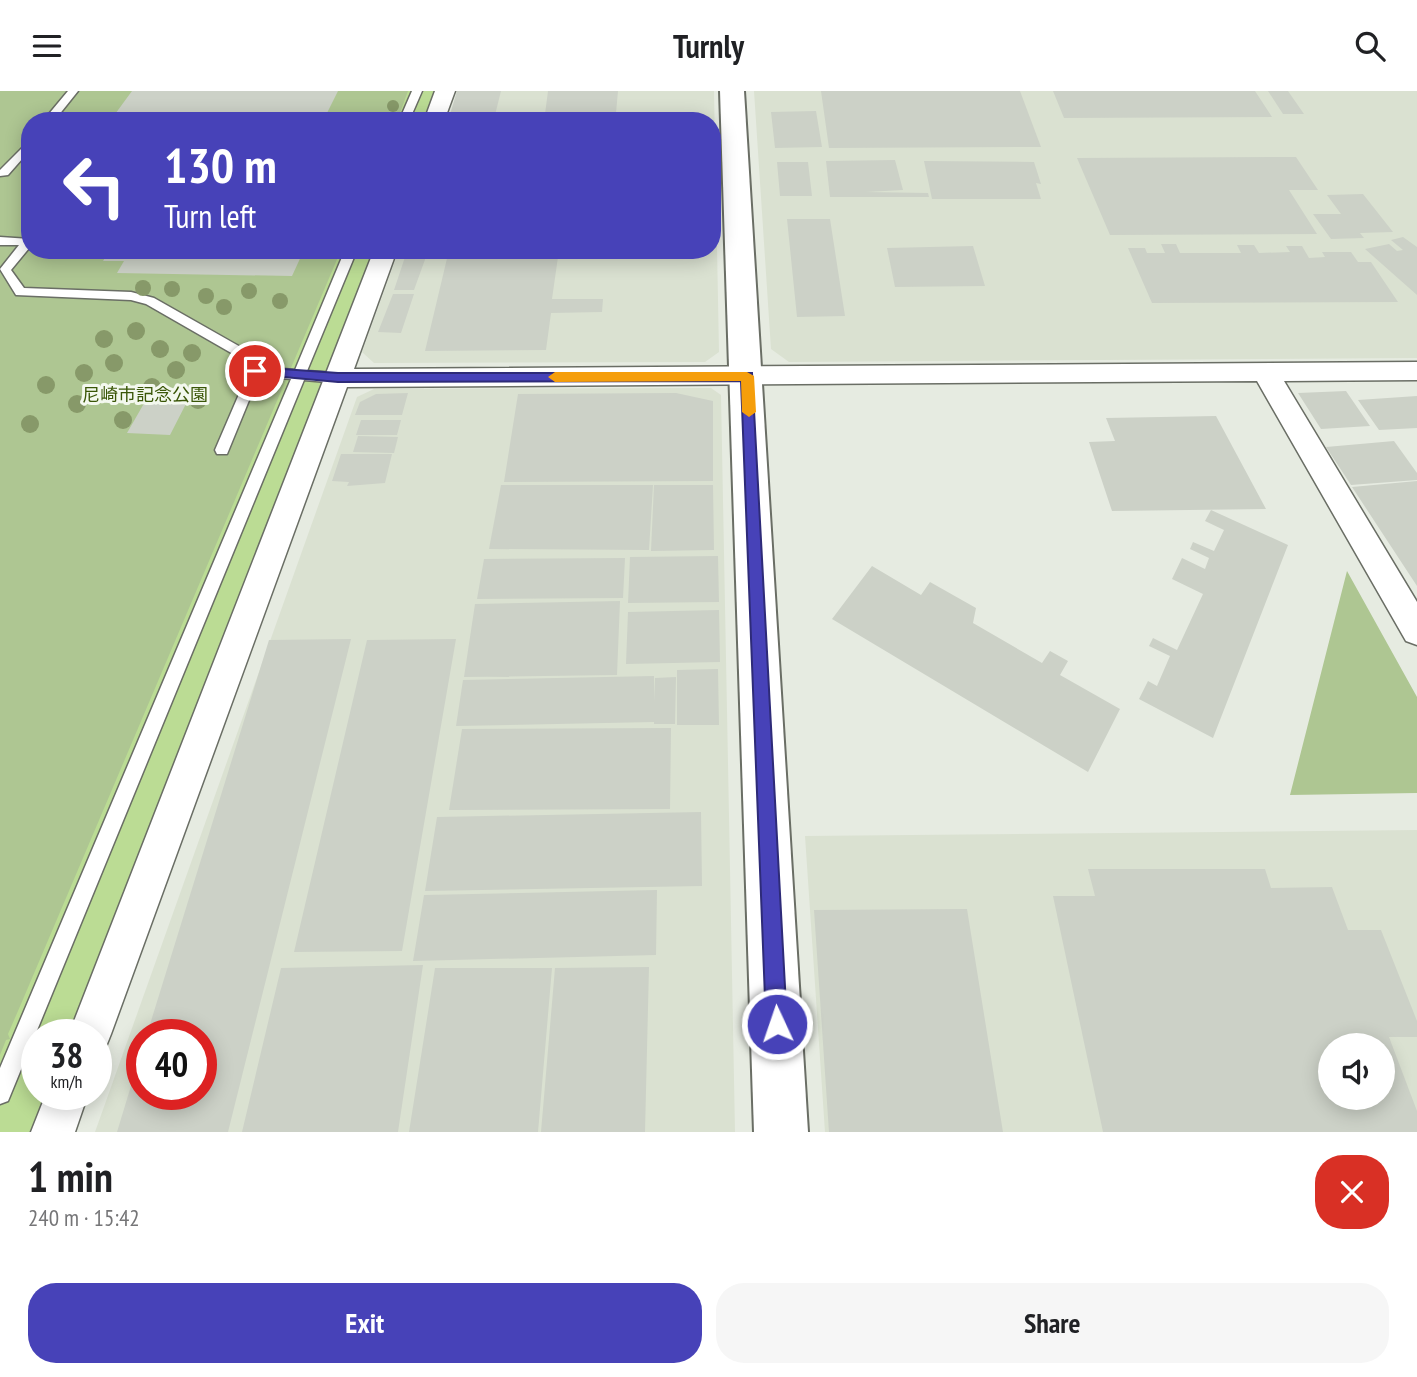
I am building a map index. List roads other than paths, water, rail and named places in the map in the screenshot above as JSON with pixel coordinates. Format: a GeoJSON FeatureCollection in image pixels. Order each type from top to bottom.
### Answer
{"type":"FeatureCollection","features":[{"type":"Feature","properties":{"kind":"street"},"geometry":{"type":"LineString","coordinates":[[437,112],[445,91]]}},
{"type":"Feature","properties":{"kind":"street"},"geometry":{"type":"LineString","coordinates":[[732,91],[781,1132]]}},
{"type":"Feature","properties":{"kind":"street"},"geometry":{"type":"LineString","coordinates":[[96,1019],[333,377],[382,259]]}},
{"type":"Feature","properties":{"kind":"street"},"geometry":{"type":"LineString","coordinates":[[333,377],[1417,371]]}},
{"type":"Feature","properties":{"kind":"street"},"geometry":{"type":"LineString","coordinates":[[1265,372],[1417,631]]}},
{"type":"Feature","properties":{"kind":"street"},"geometry":{"type":"LineString","coordinates":[[53,1132],[61,1110]]}},
{"type":"Feature","properties":{"kind":"lane"},"geometry":{"type":"LineString","coordinates":[[56,112],[73,91]]}},
{"type":"Feature","properties":{"kind":"lane"},"geometry":{"type":"LineString","coordinates":[[408,112],[417,91]]}},
{"type":"Feature","properties":{"kind":"lane"},"geometry":{"type":"LineString","coordinates":[[1,175],[21,153]]}},
{"type":"Feature","properties":{"kind":"lane"},"geometry":{"type":"LineString","coordinates":[[0,241],[21,242]]}},
{"type":"Feature","properties":{"kind":"lane"},"geometry":{"type":"LineString","coordinates":[[21,251],[5,270],[20,292],[131,296],[150,301],[253,360],[255,371],[222,450]]}},
{"type":"Feature","properties":{"kind":"lane"},"geometry":{"type":"LineString","coordinates":[[0,1093],[301,376],[347,259]]}},
{"type":"Feature","properties":{"kind":"lane"},"geometry":{"type":"LineString","coordinates":[[255,371],[333,377]]}},
{"type":"Feature","properties":{"kind":"waterway"},"geometry":{"type":"LineString","coordinates":[[420,112],[428,91]]}},
{"type":"Feature","properties":{"kind":"waterway"},"geometry":{"type":"LineString","coordinates":[[57,1019],[361,259]]}},
{"type":"Feature","properties":{"kind":"waterway"},"geometry":{"type":"LineString","coordinates":[[12,1132],[21,1110]]}},
{"type":"Feature","properties":{"kind":"park label","name":"尼崎市記念公園"},"geometry":{"type":"Point","coordinates":[145,395]}}]}
